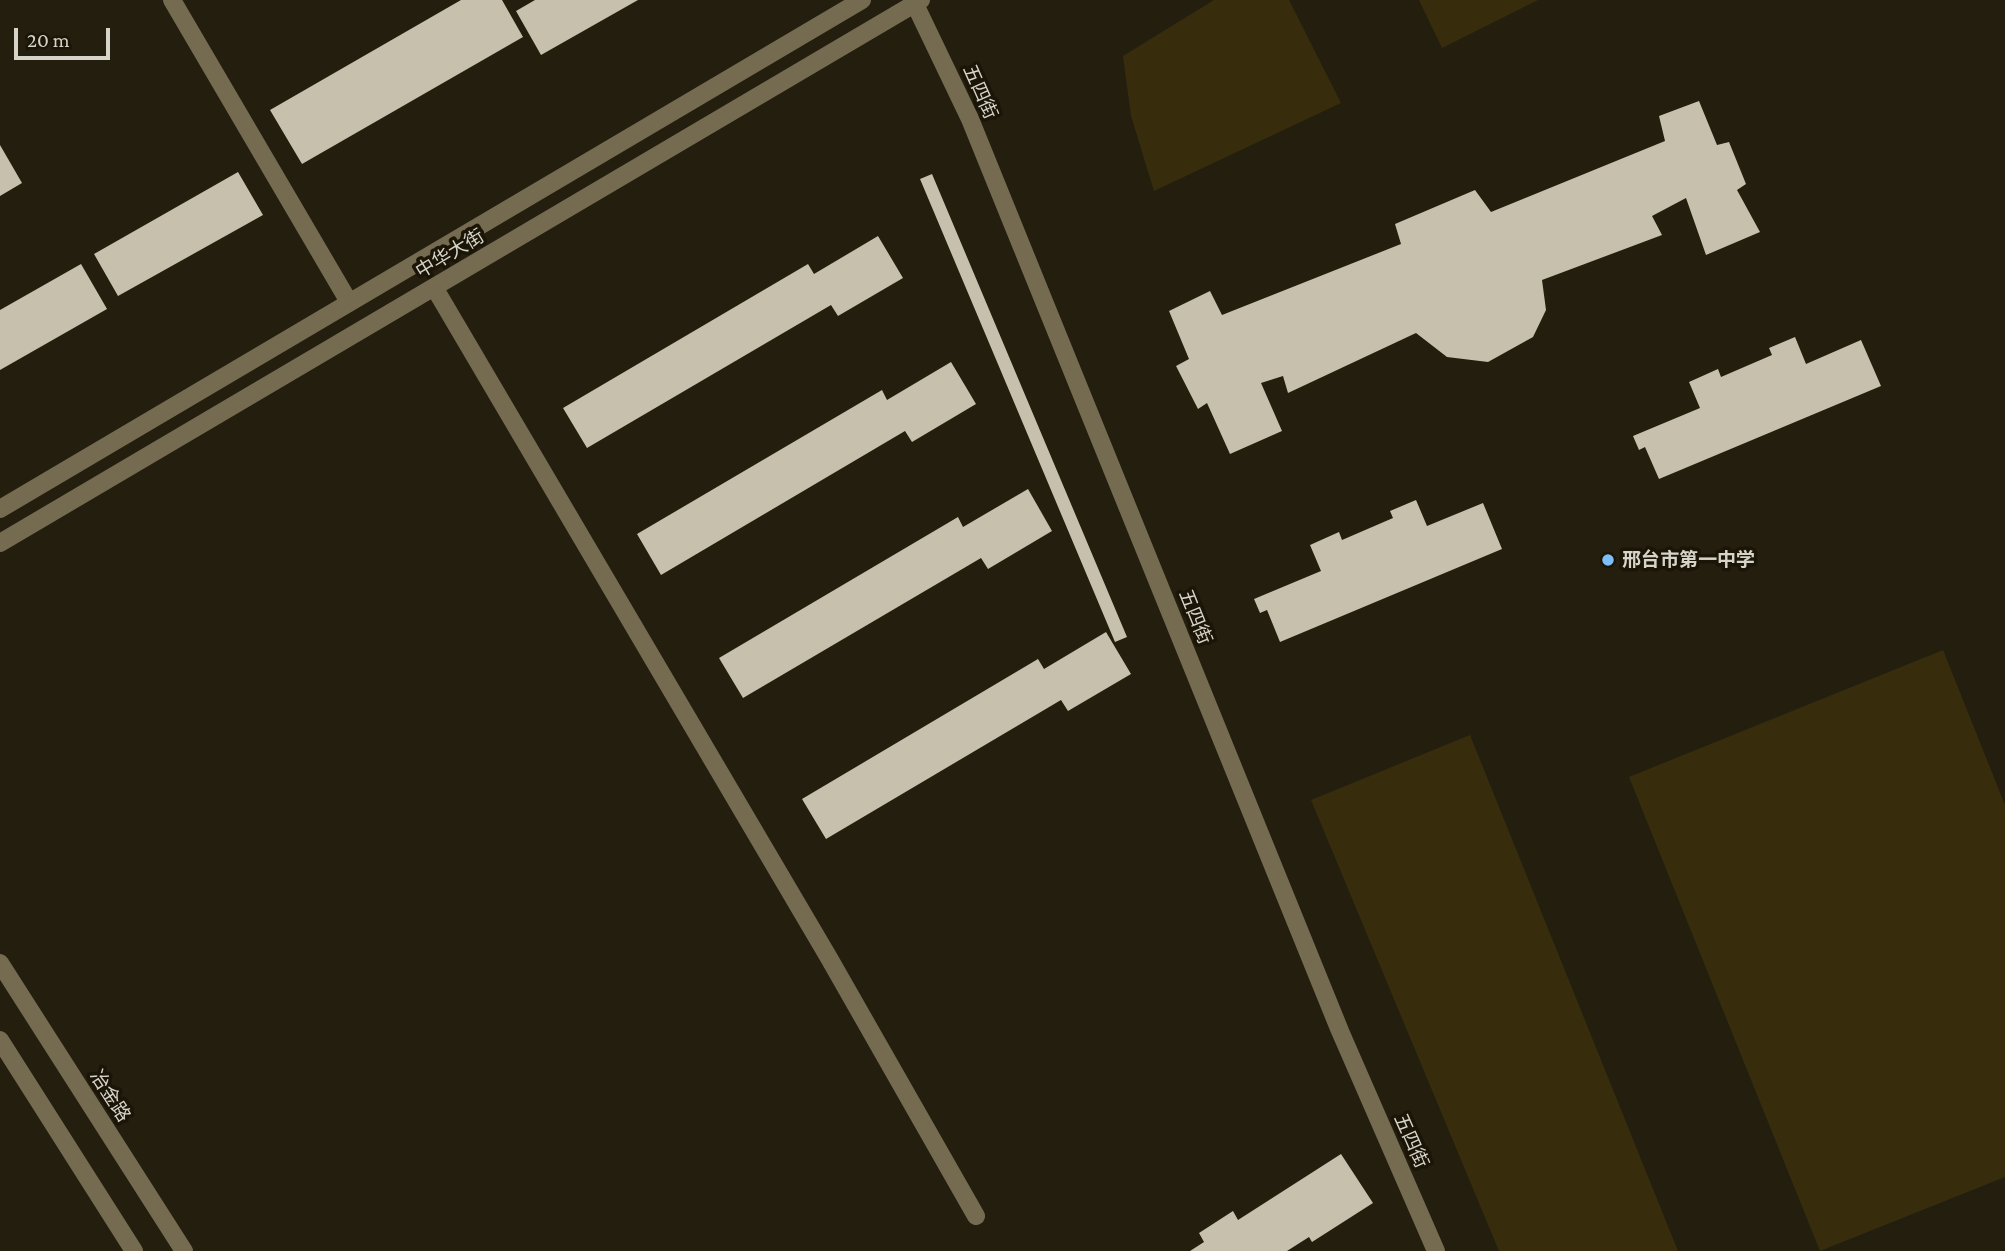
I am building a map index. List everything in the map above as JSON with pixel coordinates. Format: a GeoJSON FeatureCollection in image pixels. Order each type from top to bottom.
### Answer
{"type":"FeatureCollection","features":[{"type":"Feature","properties":{"kind":"street"},"geometry":{"type":"LineString","coordinates":[[172,0],[349,302]]}},
{"type":"Feature","properties":{"kind":"street","name":"中华大街"},"geometry":{"type":"LineString","coordinates":[[0,509],[862,0]]}},
{"type":"Feature","properties":{"kind":"street","name":"中华大街"},"geometry":{"type":"LineString","coordinates":[[0,543],[917,1]]}},
{"type":"Feature","properties":{"kind":"street","name":"五四街"},"geometry":{"type":"LineString","coordinates":[[917,1],[970,119],[1340,1031],[1436,1251]]}},
{"type":"Feature","properties":{"kind":"street"},"geometry":{"type":"LineString","coordinates":[[434,288],[822,946],[976,1216]]}},
{"type":"Feature","properties":{"kind":"street","name":"冶金路"},"geometry":{"type":"LineString","coordinates":[[0,963],[184,1251]]}},
{"type":"Feature","properties":{"kind":"street"},"geometry":{"type":"LineString","coordinates":[[0,1041],[135,1251]]}},
{"type":"Feature","properties":{"kind":"shaded area"},"geometry":{"type":"Polygon","coordinates":[[[1214,0],[1289,0],[1341,103],[1154,191],[1131,116],[1123,56],[1214,0]]]}},
{"type":"Feature","properties":{"kind":"shaded area"},"geometry":{"type":"Polygon","coordinates":[[[1419,0],[1538,0],[1442,48],[1419,0]]]}},
{"type":"Feature","properties":{"kind":"shaded area"},"geometry":{"type":"Polygon","coordinates":[[[1943,650],[2005,805],[2005,1177],[1820,1251],[1629,777],[1943,650]]]}},
{"type":"Feature","properties":{"kind":"shaded area"},"geometry":{"type":"Polygon","coordinates":[[[1470,735],[1678,1251],[1499,1251],[1311,800],[1470,735]]]}},
{"type":"Feature","properties":{"kind":"building"},"geometry":{"type":"Polygon","coordinates":[[[461,0],[502,0],[523,37],[302,164],[270,110],[461,0]]]}},
{"type":"Feature","properties":{"kind":"building"},"geometry":{"type":"Polygon","coordinates":[[[535,0],[638,0],[541,55],[516,11],[535,0]]]}},
{"type":"Feature","properties":{"kind":"building"},"geometry":{"type":"Polygon","coordinates":[[[1699,101],[1717,145],[1729,142],[1746,184],[1737,190],[1760,232],[1706,255],[1686,198],[1652,216],[1662,235],[1542,280],[1546,310],[1533,337],[1488,362],[1447,357],[1416,333],[1288,393],[1283,376],[1261,383],[1282,431],[1230,454],[1207,403],[1198,409],[1176,366],[1189,359],[1169,311],[1210,291],[1222,315],[1401,244],[1395,224],[1475,190],[1491,212],[1665,141],[1659,116],[1699,101]]]}},
{"type":"Feature","properties":{"kind":"building"},"geometry":{"type":"Polygon","coordinates":[[[0,145],[22,183],[0,196],[0,145]]]}},
{"type":"Feature","properties":{"kind":"building"},"geometry":{"type":"Polygon","coordinates":[[[238,172],[263,215],[118,296],[94,254],[238,172]]]}},
{"type":"Feature","properties":{"kind":"building"},"geometry":{"type":"Polygon","coordinates":[[[932,174],[1127,637],[1115,642],[920,179],[932,174]]]}},
{"type":"Feature","properties":{"kind":"building"},"geometry":{"type":"Polygon","coordinates":[[[878,236],[903,278],[838,316],[831,305],[587,448],[563,408],[808,264],[814,274],[878,236]]]}},
{"type":"Feature","properties":{"kind":"building"},"geometry":{"type":"Polygon","coordinates":[[[81,264],[107,309],[0,370],[0,310],[81,264]]]}},
{"type":"Feature","properties":{"kind":"building"},"geometry":{"type":"Polygon","coordinates":[[[1795,337],[1806,364],[1861,340],[1881,386],[1659,479],[1645,447],[1639,450],[1633,436],[1700,408],[1689,382],[1718,369],[1721,377],[1772,355],[1769,348],[1795,337]]]}},
{"type":"Feature","properties":{"kind":"building"},"geometry":{"type":"Polygon","coordinates":[[[951,362],[976,404],[912,442],[905,431],[661,575],[637,534],[882,390],[887,400],[951,362]]]}},
{"type":"Feature","properties":{"kind":"building"},"geometry":{"type":"Polygon","coordinates":[[[1028,489],[1052,531],[988,569],[981,558],[743,698],[719,658],[958,517],[963,527],[1028,489]]]}},
{"type":"Feature","properties":{"kind":"building"},"geometry":{"type":"Polygon","coordinates":[[[1416,500],[1427,526],[1483,503],[1502,549],[1280,642],[1267,610],[1260,613],[1254,599],[1321,571],[1310,545],[1339,532],[1342,540],[1393,518],[1390,511],[1416,500]]]}},
{"type":"Feature","properties":{"kind":"building"},"geometry":{"type":"Polygon","coordinates":[[[1106,632],[1131,674],[1068,711],[1061,700],[826,839],[802,799],[1038,659],[1044,669],[1106,632]]]}},
{"type":"Feature","properties":{"kind":"building"},"geometry":{"type":"Polygon","coordinates":[[[1341,1154],[1373,1203],[1312,1242],[1309,1237],[1287,1251],[1190,1251],[1204,1242],[1199,1233],[1233,1211],[1238,1220],[1341,1154]]]}},
{"type":"Feature","properties":{"kind":"place","name":"邢台市第一中学"},"geometry":{"type":"Point","coordinates":[1608,560]}}]}
